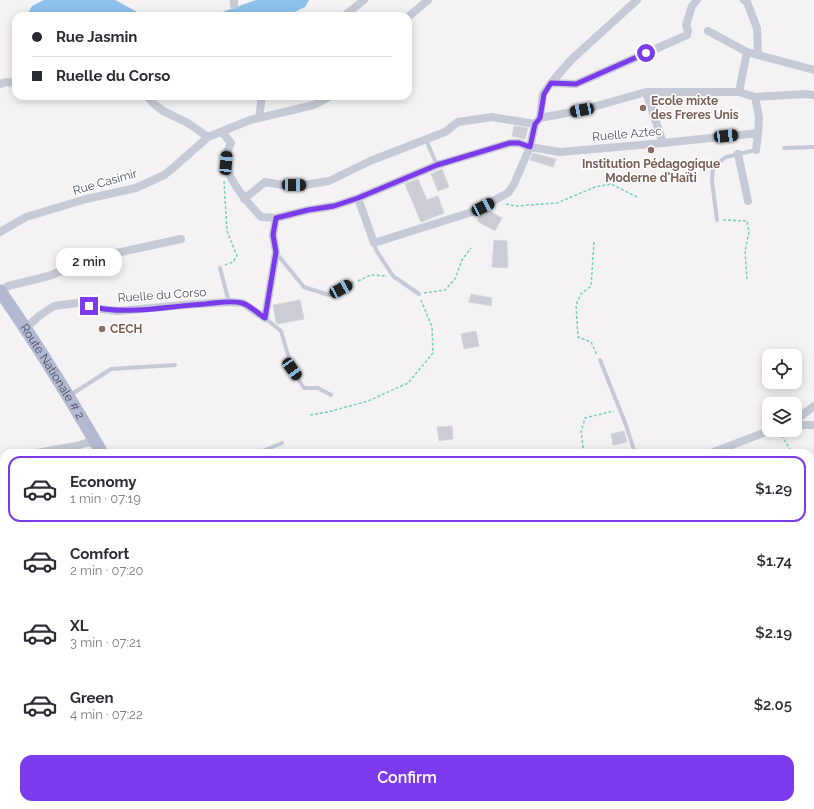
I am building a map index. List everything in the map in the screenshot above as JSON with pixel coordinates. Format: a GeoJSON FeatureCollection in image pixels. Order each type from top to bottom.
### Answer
{"type":"FeatureCollection","features":[{"type":"Feature","properties":{"kind":"main road","name":"Route Nationale # 2"},"geometry":{"type":"LineString","coordinates":[[0,291],[26,328],[69,396],[99,448]]}},
{"type":"Feature","properties":{"kind":"street"},"geometry":{"type":"LineString","coordinates":[[349,12],[364,0]]}},
{"type":"Feature","properties":{"kind":"street"},"geometry":{"type":"LineString","coordinates":[[412,14],[428,0]]}},
{"type":"Feature","properties":{"kind":"street"},"geometry":{"type":"LineString","coordinates":[[358,198],[374,243],[472,212],[508,193],[514,184],[530,147],[544,94],[551,83],[572,59],[637,0]]}},
{"type":"Feature","properties":{"kind":"street"},"geometry":{"type":"LineString","coordinates":[[551,83],[576,84],[687,35],[688,30],[686,24],[692,6],[697,0]]}},
{"type":"Feature","properties":{"kind":"street"},"geometry":{"type":"LineString","coordinates":[[744,0],[747,2],[757,28],[758,55]]}},
{"type":"Feature","properties":{"kind":"street"},"geometry":{"type":"LineString","coordinates":[[708,31],[747,52],[814,70]]}},
{"type":"Feature","properties":{"kind":"street"},"geometry":{"type":"LineString","coordinates":[[739,92],[747,52]]}},
{"type":"Feature","properties":{"kind":"street"},"geometry":{"type":"LineString","coordinates":[[0,84],[12,83]]}},
{"type":"Feature","properties":{"kind":"street"},"geometry":{"type":"LineString","coordinates":[[646,92],[663,143]]}},
{"type":"Feature","properties":{"kind":"street"},"geometry":{"type":"LineString","coordinates":[[244,198],[265,182],[283,185],[304,185],[329,181],[370,161],[445,132],[458,122],[492,117],[537,121],[646,92],[739,92],[755,97],[806,94],[814,95]]}},
{"type":"Feature","properties":{"kind":"street"},"geometry":{"type":"LineString","coordinates":[[755,97],[759,117],[756,150]]}},
{"type":"Feature","properties":{"kind":"street"},"geometry":{"type":"LineString","coordinates":[[150,100],[161,110],[184,121],[208,137],[250,120],[314,105],[323,100]]}},
{"type":"Feature","properties":{"kind":"street"},"geometry":{"type":"LineString","coordinates":[[259,118],[261,100]]}},
{"type":"Feature","properties":{"kind":"street"},"geometry":{"type":"LineString","coordinates":[[222,132],[231,143],[227,151],[226,172],[244,198],[262,217],[276,218],[273,235],[276,252],[265,318]]}},
{"type":"Feature","properties":{"kind":"street","name":"Ruelle Aztec"},"geometry":{"type":"LineString","coordinates":[[276,218],[308,210],[334,206],[358,198],[437,165],[510,143],[519,143],[530,147],[560,152],[758,133]]}},
{"type":"Feature","properties":{"kind":"street","name":"Rue Casimir"},"geometry":{"type":"LineString","coordinates":[[0,232],[26,217],[86,199],[136,188],[164,175],[208,137]]}},
{"type":"Feature","properties":{"kind":"street"},"geometry":{"type":"LineString","coordinates":[[738,154],[748,201]]}},
{"type":"Feature","properties":{"kind":"street"},"geometry":{"type":"LineString","coordinates":[[0,291],[8,286],[49,276],[71,267],[116,253],[181,240]]}},
{"type":"Feature","properties":{"kind":"street","name":"Ruelle du Corso"},"geometry":{"type":"LineString","coordinates":[[26,328],[39,316],[54,306],[77,303],[100,309],[119,311],[229,302],[243,303],[265,318]]}},
{"type":"Feature","properties":{"kind":"street"},"geometry":{"type":"LineString","coordinates":[[802,415],[814,406]]}},
{"type":"Feature","properties":{"kind":"street"},"geometry":{"type":"LineString","coordinates":[[802,425],[814,425]]}},
{"type":"Feature","properties":{"kind":"street"},"geometry":{"type":"LineString","coordinates":[[721,449],[762,433]]}},
{"type":"Feature","properties":{"kind":"street"},"geometry":{"type":"LineString","coordinates":[[59,449],[86,443],[99,448]]}},
{"type":"Feature","properties":{"kind":"lane"},"geometry":{"type":"LineString","coordinates":[[425,140],[437,165]]}},
{"type":"Feature","properties":{"kind":"lane"},"geometry":{"type":"LineString","coordinates":[[784,148],[814,147]]}},
{"type":"Feature","properties":{"kind":"lane"},"geometry":{"type":"LineString","coordinates":[[717,220],[712,181],[713,167],[726,157],[756,150]]}},
{"type":"Feature","properties":{"kind":"lane"},"geometry":{"type":"LineString","coordinates":[[374,243],[376,250],[392,276],[419,294]]}},
{"type":"Feature","properties":{"kind":"lane"},"geometry":{"type":"LineString","coordinates":[[276,252],[304,287],[329,295],[352,283]]}},
{"type":"Feature","properties":{"kind":"lane"},"geometry":{"type":"LineString","coordinates":[[220,268],[229,302]]}},
{"type":"Feature","properties":{"kind":"lane","name":"Ruelle du Corso"},"geometry":{"type":"LineString","coordinates":[[265,318],[281,331],[292,369],[304,388],[318,388],[331,395]]}},
{"type":"Feature","properties":{"kind":"lane"},"geometry":{"type":"LineString","coordinates":[[600,360],[634,449]]}},
{"type":"Feature","properties":{"kind":"lane"},"geometry":{"type":"LineString","coordinates":[[69,396],[111,370],[175,365]]}},
{"type":"Feature","properties":{"kind":"lane"},"geometry":{"type":"LineString","coordinates":[[268,449],[282,443]]}},
{"type":"Feature","properties":{"kind":"path"},"geometry":{"type":"LineString","coordinates":[[237,3],[242,12]]}},
{"type":"Feature","properties":{"kind":"path"},"geometry":{"type":"LineString","coordinates":[[220,268],[233,262],[237,256],[226,231],[226,172]]}},
{"type":"Feature","properties":{"kind":"path"},"geometry":{"type":"LineString","coordinates":[[493,201],[516,206],[557,202],[595,186],[611,184],[637,197]]}},
{"type":"Feature","properties":{"kind":"path"},"geometry":{"type":"LineString","coordinates":[[717,220],[747,221],[749,232],[745,252],[747,279]]}},
{"type":"Feature","properties":{"kind":"path"},"geometry":{"type":"LineString","coordinates":[[594,242],[591,286],[581,294],[576,305],[578,337],[591,342],[600,360]]}},
{"type":"Feature","properties":{"kind":"path"},"geometry":{"type":"LineString","coordinates":[[310,415],[328,412],[368,401],[408,383],[433,353],[432,327],[419,294],[445,290],[455,279],[462,260],[471,248]]}},
{"type":"Feature","properties":{"kind":"path"},"geometry":{"type":"LineString","coordinates":[[352,283],[371,275],[392,276]]}},
{"type":"Feature","properties":{"kind":"path"},"geometry":{"type":"LineString","coordinates":[[583,449],[581,432],[585,418],[620,410]]}},
{"type":"Feature","properties":{"kind":"path"},"geometry":{"type":"LineString","coordinates":[[782,437],[790,449]]}},
{"type":"Feature","properties":{"kind":"water"},"geometry":{"type":"Polygon","coordinates":[[[44,0],[115,0],[137,12],[29,12],[32,6],[44,0]]]}},
{"type":"Feature","properties":{"kind":"water"},"geometry":{"type":"Polygon","coordinates":[[[256,0],[309,0],[305,7],[294,12],[222,12],[256,0]]]}},
{"type":"Feature","properties":{"kind":"building"},"geometry":{"type":"Polygon","coordinates":[[[514,126],[528,128],[525,139],[512,136],[514,126]]]}},
{"type":"Feature","properties":{"kind":"building"},"geometry":{"type":"Polygon","coordinates":[[[533,153],[556,159],[553,167],[530,160],[533,153]]]}},
{"type":"Feature","properties":{"kind":"building"},"geometry":{"type":"Polygon","coordinates":[[[442,169],[449,187],[438,191],[431,174],[442,169]]]}},
{"type":"Feature","properties":{"kind":"building"},"geometry":{"type":"Polygon","coordinates":[[[418,179],[427,200],[438,196],[444,213],[421,222],[405,184],[418,179]]]}},
{"type":"Feature","properties":{"kind":"building"},"geometry":{"type":"Polygon","coordinates":[[[488,210],[502,218],[495,231],[477,221],[480,214],[488,210]]]}},
{"type":"Feature","properties":{"kind":"building"},"geometry":{"type":"Polygon","coordinates":[[[494,240],[507,241],[508,268],[492,267],[494,240]]]}},
{"type":"Feature","properties":{"kind":"building"},"geometry":{"type":"Polygon","coordinates":[[[471,294],[492,298],[491,306],[469,302],[471,294]]]}},
{"type":"Feature","properties":{"kind":"building"},"geometry":{"type":"Polygon","coordinates":[[[300,300],[304,319],[278,324],[276,322],[273,305],[300,300]]]}},
{"type":"Feature","properties":{"kind":"building"},"geometry":{"type":"Polygon","coordinates":[[[476,331],[479,346],[464,349],[461,334],[476,331]]]}},
{"type":"Feature","properties":{"kind":"building"},"geometry":{"type":"Polygon","coordinates":[[[452,426],[453,439],[439,441],[437,427],[452,426]]]}},
{"type":"Feature","properties":{"kind":"building"},"geometry":{"type":"Polygon","coordinates":[[[624,431],[627,442],[613,445],[611,434],[624,431]]]}},
{"type":"Feature","properties":{"kind":"place","name":"Ecole mixte des Freres Unis"},"geometry":{"type":"Point","coordinates":[643,108]}},
{"type":"Feature","properties":{"kind":"place","name":"Institution Pédagogique Moderne d'Haïti"},"geometry":{"type":"Point","coordinates":[651,150]}},
{"type":"Feature","properties":{"kind":"place","name":"CECH"},"geometry":{"type":"Point","coordinates":[102,329]}},
{"type":"Feature","properties":{"kind":"route"},"geometry":{"type":"LineString","coordinates":[[89,306],[119,311],[229,302],[243,303],[265,318],[276,252],[273,235],[276,218],[308,210],[334,206],[358,198],[437,165],[510,143],[519,143],[530,147],[535,124],[540,118],[544,94],[551,83],[576,84],[646,53]]}}]}
